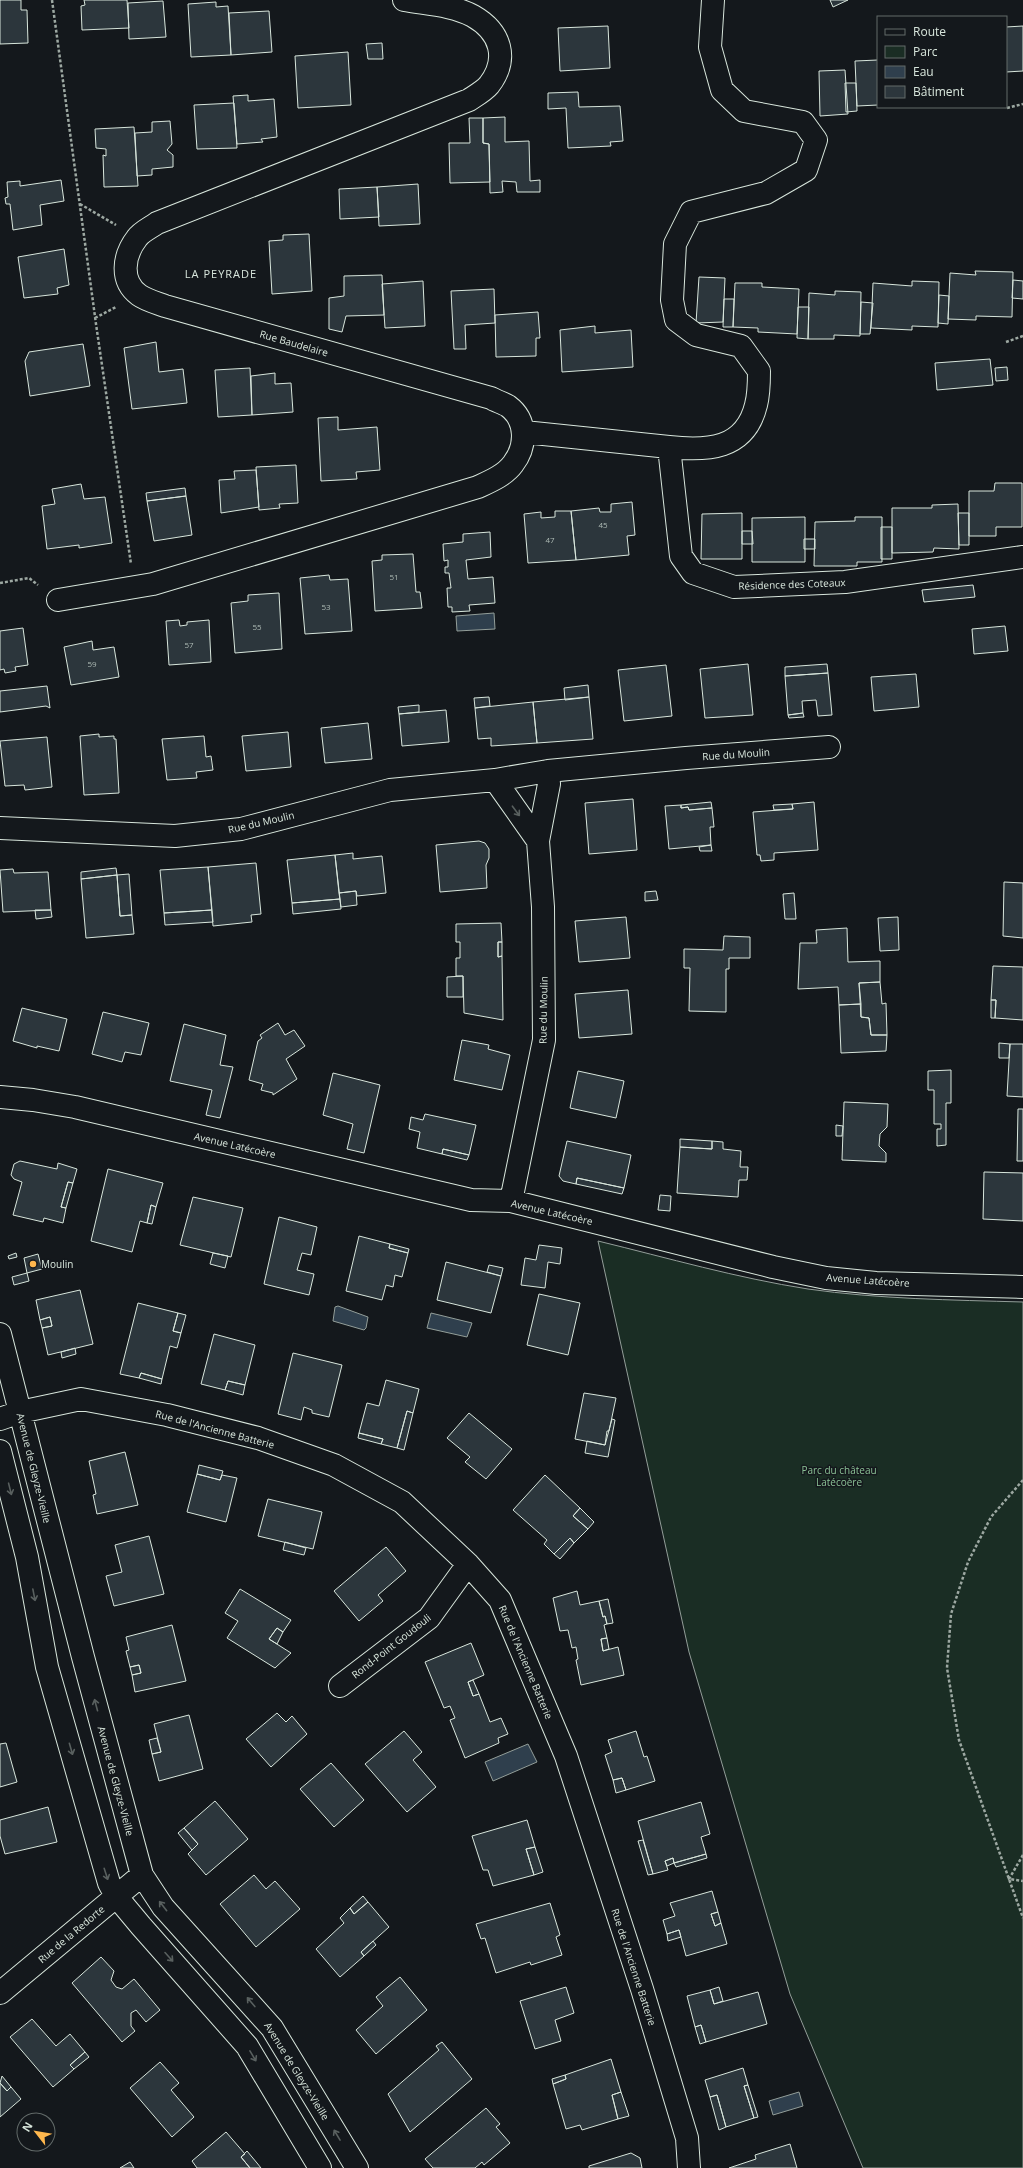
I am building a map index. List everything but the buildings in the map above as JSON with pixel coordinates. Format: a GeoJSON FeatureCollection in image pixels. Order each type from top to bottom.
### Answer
{"type":"FeatureCollection","features":[{"type":"Feature","properties":{"kind":"street","name":"Rue Baudelaire"},"geometry":{"type":"LineString","coordinates":[[404,0],[453,9],[473,16],[488,28],[498,40],[501,53],[498,69],[488,86],[469,100],[157,223],[138,237],[128,253],[125,268],[128,283],[140,296],[165,306],[491,398],[508,406],[519,418],[524,432]]}},
{"type":"Feature","properties":{"kind":"street"},"geometry":{"type":"LineString","coordinates":[[58,600],[135,588],[478,487],[496,479],[513,464],[522,448],[524,432],[697,450],[729,443],[746,427],[756,405],[760,371],[741,346],[696,335],[676,320],[672,300],[675,244],[691,212],[766,193],[806,170],[816,140],[803,122],[744,111],[722,90],[710,47],[713,0]]}},
{"type":"Feature","properties":{"kind":"street","name":"Résidence des Coteaux"},"geometry":{"type":"LineString","coordinates":[[669,447],[681,556],[693,573],[734,586],[845,582],[1023,557]]}},
{"type":"Feature","properties":{"kind":"street","name":"Rue du Moulin"},"geometry":{"type":"LineString","coordinates":[[0,828],[175,836],[241,829],[390,790],[495,780],[548,771],[829,747]]}},
{"type":"Feature","properties":{"kind":"street","name":"Rue du Moulin"},"geometry":{"type":"LineString","coordinates":[[511,1201],[544,1040],[543,907],[538,841],[549,784],[548,771]]}},
{"type":"Feature","properties":{"kind":"street"},"geometry":{"type":"LineString","coordinates":[[495,780],[538,841]]}},
{"type":"Feature","properties":{"kind":"street","name":"Avenue Latécoère"},"geometry":{"type":"LineString","coordinates":[[4,1100],[33,1100],[75,1107],[471,1200],[511,1201],[773,1267],[826,1278],[876,1283],[1023,1287]]}},
{"type":"Feature","properties":{"kind":"street","name":"Avenue de Gleyze-Vieille"},"geometry":{"type":"LineString","coordinates":[[0,1334],[10,1415],[79,1642],[142,1875],[163,1907],[272,2028],[357,2168]]}},
{"type":"Feature","properties":{"kind":"street","name":"Rue de l'Ancienne Batterie"},"geometry":{"type":"LineString","coordinates":[[10,1415],[80,1399],[167,1415],[258,1438],[334,1465],[402,1502],[468,1564],[500,1600],[566,1756],[642,1989],[687,2138],[689,2168]]}},
{"type":"Feature","properties":{"kind":"street"},"geometry":{"type":"LineString","coordinates":[[0,1451],[27,1557],[47,1667],[102,1861],[116,1896],[247,2046],[320,2168]]}},
{"type":"Feature","properties":{"kind":"street","name":"Rond-Point Goudouli"},"geometry":{"type":"LineString","coordinates":[[340,1686],[429,1618],[468,1564]]}},
{"type":"Feature","properties":{"kind":"street","name":"Rue de la Redorte"},"geometry":{"type":"LineString","coordinates":[[0,1993],[142,1875]]}},
{"type":"Feature","properties":{"kind":"path"},"geometry":{"type":"LineString","coordinates":[[52,0],[135,588]]}},
{"type":"Feature","properties":{"kind":"path"},"geometry":{"type":"LineString","coordinates":[[1007,108],[1023,104]]}},
{"type":"Feature","properties":{"kind":"path"},"geometry":{"type":"LineString","coordinates":[[80,204],[138,237]]}},
{"type":"Feature","properties":{"kind":"path"},"geometry":{"type":"LineString","coordinates":[[1006,342],[1023,336]]}},
{"type":"Feature","properties":{"kind":"path"},"geometry":{"type":"LineString","coordinates":[[0,583],[29,578],[58,600]]}},
{"type":"Feature","properties":{"kind":"path"},"geometry":{"type":"LineString","coordinates":[[1023,1480],[991,1517],[968,1562],[951,1614],[947,1668],[959,1740],[1023,1918]]}},
{"type":"Feature","properties":{"kind":"path"},"geometry":{"type":"LineString","coordinates":[[1009,1879],[1023,1855]]}},
{"type":"Feature","properties":{"kind":"path"},"geometry":{"type":"LineString","coordinates":[[1009,1879],[1023,1881]]}},
{"type":"Feature","properties":{"kind":"green space","name":"Parc du château Latécoère"},"geometry":{"type":"Polygon","coordinates":[[[598,1241],[729,1273],[808,1289],[888,1297],[1023,1302],[1023,2168],[863,2168],[790,1994],[689,1652],[598,1241]]]}},
{"type":"Feature","properties":{"kind":"water"},"geometry":{"type":"Polygon","coordinates":[[[494,613],[495,629],[457,631],[456,616],[494,613]]]}},
{"type":"Feature","properties":{"kind":"water"},"geometry":{"type":"Polygon","coordinates":[[[338,1306],[368,1317],[366,1328],[364,1330],[333,1321],[335,1307],[338,1306]]]}},
{"type":"Feature","properties":{"kind":"water"},"geometry":{"type":"Polygon","coordinates":[[[431,1313],[472,1323],[467,1337],[427,1328],[431,1313]]]}},
{"type":"Feature","properties":{"kind":"water"},"geometry":{"type":"Polygon","coordinates":[[[528,1744],[537,1762],[493,1781],[485,1762],[528,1744]]]}},
{"type":"Feature","properties":{"kind":"water"},"geometry":{"type":"Polygon","coordinates":[[[799,2092],[803,2106],[773,2115],[769,2101],[799,2092]]]}},
{"type":"Feature","properties":{"kind":"place","name":"Moulin"},"geometry":{"type":"Point","coordinates":[33,1264]}},
{"type":"Feature","properties":{"kind":"district","name":"LA PEYRADE"},"geometry":{"type":"Point","coordinates":[221,273]}}]}
